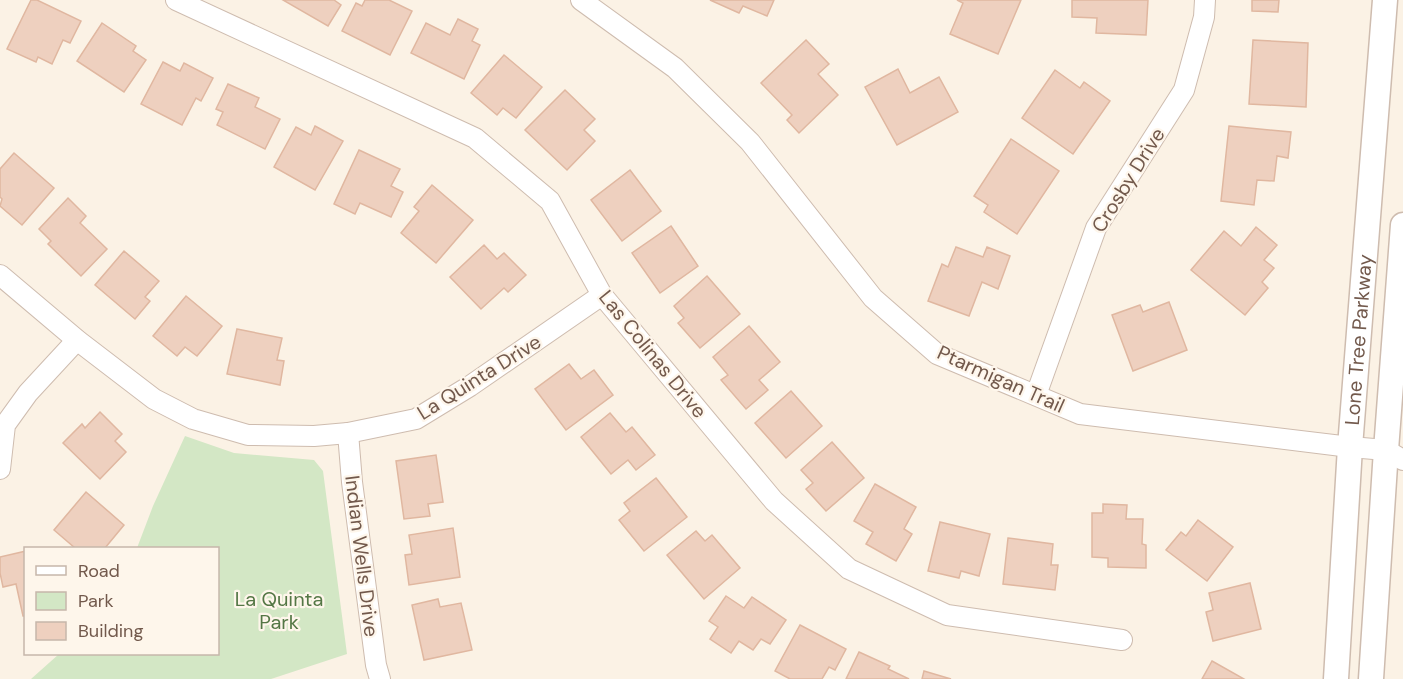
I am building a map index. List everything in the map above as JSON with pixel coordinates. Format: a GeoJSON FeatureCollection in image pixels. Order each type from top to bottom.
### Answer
{"type":"FeatureCollection","features":[{"type":"Feature","properties":{"kind":"street","name":"Las Colinas Drive"},"geometry":{"type":"LineString","coordinates":[[176,0],[475,138],[550,201],[602,295],[774,501],[849,569],[947,615],[1122,640]]}},
{"type":"Feature","properties":{"kind":"street","name":"Ptarmigan Trail"},"geometry":{"type":"LineString","coordinates":[[581,0],[675,68],[700,92],[750,142],[873,298],[937,354],[1080,414],[1350,447],[1397,450]]}},
{"type":"Feature","properties":{"kind":"street","name":"Crosby Drive"},"geometry":{"type":"LineString","coordinates":[[1036,395],[1096,228],[1184,90],[1204,17],[1205,0]]}},
{"type":"Feature","properties":{"kind":"street","name":"Lone Tree Parkway"},"geometry":{"type":"LineString","coordinates":[[1336,679],[1350,447],[1385,0]]}},
{"type":"Feature","properties":{"kind":"street","name":"Lone Tree Parkway"},"geometry":{"type":"LineString","coordinates":[[1371,679],[1397,450],[1403,225]]}},
{"type":"Feature","properties":{"kind":"street","name":"La Quinta Drive"},"geometry":{"type":"LineString","coordinates":[[0,275],[77,340],[154,399],[193,419],[248,435],[314,436],[348,433],[416,419],[471,386],[602,295]]}},
{"type":"Feature","properties":{"kind":"street"},"geometry":{"type":"LineString","coordinates":[[0,468],[5,425],[28,393],[77,340]]}},
{"type":"Feature","properties":{"kind":"street","name":"Indian Wells Drive"},"geometry":{"type":"LineString","coordinates":[[348,433],[352,482],[376,665],[380,679]]}},
{"type":"Feature","properties":{"kind":"green space","name":"La Quinta Park"},"geometry":{"type":"Polygon","coordinates":[[[185,436],[234,453],[314,460],[323,471],[347,654],[271,679],[31,679],[58,655],[219,655],[219,547],[137,547],[153,506],[185,436]]]}},
{"type":"Feature","properties":{"kind":"building"},"geometry":{"type":"Polygon","coordinates":[[[31,0],[37,0],[81,21],[70,43],[63,40],[52,64],[38,57],[36,62],[7,49],[31,0]]]}},
{"type":"Feature","properties":{"kind":"building"},"geometry":{"type":"Polygon","coordinates":[[[283,0],[334,0],[341,5],[328,26],[283,0]]]}},
{"type":"Feature","properties":{"kind":"building"},"geometry":{"type":"Polygon","coordinates":[[[365,0],[389,0],[412,11],[390,55],[342,31],[356,3],[362,6],[365,0]]]}},
{"type":"Feature","properties":{"kind":"building"},"geometry":{"type":"Polygon","coordinates":[[[710,0],[774,0],[767,16],[743,6],[739,13],[710,0]]]}},
{"type":"Feature","properties":{"kind":"building"},"geometry":{"type":"Polygon","coordinates":[[[957,0],[1021,0],[998,54],[950,34],[963,3],[957,0]]]}},
{"type":"Feature","properties":{"kind":"building"},"geometry":{"type":"Polygon","coordinates":[[[1072,0],[1148,0],[1146,35],[1096,33],[1097,18],[1072,17],[1072,0]]]}},
{"type":"Feature","properties":{"kind":"building"},"geometry":{"type":"Polygon","coordinates":[[[1252,0],[1279,0],[1278,12],[1252,11],[1252,0]]]}},
{"type":"Feature","properties":{"kind":"building"},"geometry":{"type":"Polygon","coordinates":[[[458,19],[478,29],[472,41],[480,45],[464,79],[411,53],[426,23],[450,35],[458,19]]]}},
{"type":"Feature","properties":{"kind":"building"},"geometry":{"type":"Polygon","coordinates":[[[102,23],[136,46],[133,51],[146,60],[124,92],[77,61],[102,23]]]}},
{"type":"Feature","properties":{"kind":"building"},"geometry":{"type":"Polygon","coordinates":[[[806,40],[829,64],[818,74],[838,95],[799,133],[787,120],[792,115],[761,83],[806,40]]]}},
{"type":"Feature","properties":{"kind":"building"},"geometry":{"type":"Polygon","coordinates":[[[1253,40],[1308,43],[1306,107],[1249,104],[1253,40]]]}},
{"type":"Feature","properties":{"kind":"building"},"geometry":{"type":"Polygon","coordinates":[[[504,55],[542,87],[516,118],[503,108],[497,115],[471,93],[504,55]]]}},
{"type":"Feature","properties":{"kind":"building"},"geometry":{"type":"Polygon","coordinates":[[[163,62],[180,71],[184,63],[213,78],[201,101],[196,98],[182,125],[141,104],[163,62]]]}},
{"type":"Feature","properties":{"kind":"building"},"geometry":{"type":"Polygon","coordinates":[[[898,69],[910,93],[939,77],[958,112],[897,145],[865,87],[898,69]]]}},
{"type":"Feature","properties":{"kind":"building"},"geometry":{"type":"Polygon","coordinates":[[[1055,70],[1080,88],[1084,82],[1110,101],[1073,154],[1022,118],[1055,70]]]}},
{"type":"Feature","properties":{"kind":"building"},"geometry":{"type":"Polygon","coordinates":[[[228,84],[259,98],[255,107],[280,119],[265,149],[217,125],[223,112],[216,109],[228,84]]]}},
{"type":"Feature","properties":{"kind":"building"},"geometry":{"type":"Polygon","coordinates":[[[565,90],[595,119],[584,130],[595,141],[567,170],[525,130],[565,90]]]}},
{"type":"Feature","properties":{"kind":"building"},"geometry":{"type":"Polygon","coordinates":[[[315,126],[343,141],[315,190],[274,167],[296,127],[311,135],[315,126]]]}},
{"type":"Feature","properties":{"kind":"building"},"geometry":{"type":"Polygon","coordinates":[[[1229,126],[1291,132],[1288,158],[1277,156],[1274,181],[1257,180],[1254,205],[1221,201],[1229,126]]]}},
{"type":"Feature","properties":{"kind":"building"},"geometry":{"type":"Polygon","coordinates":[[[1011,139],[1059,171],[1017,234],[984,212],[988,205],[974,196],[1011,139]]]}},
{"type":"Feature","properties":{"kind":"building"},"geometry":{"type":"Polygon","coordinates":[[[359,150],[400,169],[391,186],[403,192],[391,217],[360,203],[355,214],[334,204],[359,150]]]}},
{"type":"Feature","properties":{"kind":"building"},"geometry":{"type":"Polygon","coordinates":[[[14,153],[54,188],[22,225],[0,206],[2,199],[0,197],[0,169],[14,153]]]}},
{"type":"Feature","properties":{"kind":"building"},"geometry":{"type":"Polygon","coordinates":[[[630,170],[661,211],[622,241],[591,200],[630,170]]]}},
{"type":"Feature","properties":{"kind":"building"},"geometry":{"type":"Polygon","coordinates":[[[432,185],[473,220],[436,263],[401,233],[419,211],[414,207],[432,185]]]}},
{"type":"Feature","properties":{"kind":"building"},"geometry":{"type":"Polygon","coordinates":[[[68,198],[86,216],[80,223],[107,249],[81,276],[48,244],[51,241],[39,229],[68,198]]]}},
{"type":"Feature","properties":{"kind":"building"},"geometry":{"type":"Polygon","coordinates":[[[671,226],[698,266],[660,293],[632,253],[671,226]]]}},
{"type":"Feature","properties":{"kind":"building"},"geometry":{"type":"Polygon","coordinates":[[[1256,227],[1277,245],[1264,260],[1274,268],[1262,282],[1268,288],[1245,315],[1191,270],[1224,231],[1241,246],[1256,227]]]}},
{"type":"Feature","properties":{"kind":"building"},"geometry":{"type":"Polygon","coordinates":[[[484,245],[497,259],[504,253],[526,275],[508,292],[504,288],[481,309],[450,277],[484,245]]]}},
{"type":"Feature","properties":{"kind":"building"},"geometry":{"type":"Polygon","coordinates":[[[956,247],[983,257],[987,247],[1010,256],[998,289],[982,282],[969,316],[928,301],[942,264],[948,267],[956,247]]]}},
{"type":"Feature","properties":{"kind":"building"},"geometry":{"type":"Polygon","coordinates":[[[124,251],[159,281],[145,297],[150,301],[135,319],[95,285],[124,251]]]}},
{"type":"Feature","properties":{"kind":"building"},"geometry":{"type":"Polygon","coordinates":[[[707,276],[740,314],[700,348],[678,323],[684,318],[674,306],[707,276]]]}},
{"type":"Feature","properties":{"kind":"building"},"geometry":{"type":"Polygon","coordinates":[[[186,296],[222,326],[197,356],[185,347],[177,356],[153,336],[186,296]]]}},
{"type":"Feature","properties":{"kind":"building"},"geometry":{"type":"Polygon","coordinates":[[[1169,302],[1187,350],[1133,371],[1112,315],[1140,305],[1143,312],[1169,302]]]}},
{"type":"Feature","properties":{"kind":"building"},"geometry":{"type":"Polygon","coordinates":[[[749,326],[780,362],[759,380],[768,390],[746,409],[721,380],[728,375],[713,357],[749,326]]]}},
{"type":"Feature","properties":{"kind":"building"},"geometry":{"type":"Polygon","coordinates":[[[237,329],[282,338],[277,360],[284,361],[280,385],[227,374],[237,329]]]}},
{"type":"Feature","properties":{"kind":"building"},"geometry":{"type":"Polygon","coordinates":[[[569,364],[581,379],[594,370],[613,395],[566,430],[535,389],[569,364]]]}},
{"type":"Feature","properties":{"kind":"building"},"geometry":{"type":"Polygon","coordinates":[[[791,391],[822,426],[786,458],[755,423],[791,391]]]}},
{"type":"Feature","properties":{"kind":"building"},"geometry":{"type":"Polygon","coordinates":[[[100,412],[122,434],[115,441],[126,452],[100,479],[63,443],[82,424],[85,428],[100,412]]]}},
{"type":"Feature","properties":{"kind":"building"},"geometry":{"type":"Polygon","coordinates":[[[610,413],[626,432],[632,427],[655,455],[636,470],[628,460],[611,474],[581,437],[610,413]]]}},
{"type":"Feature","properties":{"kind":"building"},"geometry":{"type":"Polygon","coordinates":[[[832,442],[864,478],[826,511],[806,489],[813,483],[801,470],[832,442]]]}},
{"type":"Feature","properties":{"kind":"building"},"geometry":{"type":"Polygon","coordinates":[[[436,455],[443,502],[428,504],[430,516],[404,519],[396,461],[436,455]]]}},
{"type":"Feature","properties":{"kind":"building"},"geometry":{"type":"Polygon","coordinates":[[[656,478],[687,517],[644,551],[619,520],[630,511],[624,503],[656,478]]]}},
{"type":"Feature","properties":{"kind":"building"},"geometry":{"type":"Polygon","coordinates":[[[875,484],[916,507],[904,529],[912,534],[896,561],[866,544],[873,532],[854,521],[875,484]]]}},
{"type":"Feature","properties":{"kind":"building"},"geometry":{"type":"Polygon","coordinates":[[[86,492],[124,525],[106,547],[74,547],[54,530],[86,492]]]}},
{"type":"Feature","properties":{"kind":"building"},"geometry":{"type":"Polygon","coordinates":[[[1103,504],[1127,505],[1126,519],[1143,519],[1142,544],[1146,545],[1146,568],[1108,567],[1108,558],[1092,557],[1092,513],[1103,513],[1103,504]]]}},
{"type":"Feature","properties":{"kind":"building"},"geometry":{"type":"Polygon","coordinates":[[[1198,520],[1233,547],[1207,581],[1166,550],[1181,532],[1186,536],[1198,520]]]}},
{"type":"Feature","properties":{"kind":"building"},"geometry":{"type":"Polygon","coordinates":[[[940,522],[990,534],[979,576],[961,571],[959,578],[928,571],[940,522]]]}},
{"type":"Feature","properties":{"kind":"building"},"geometry":{"type":"Polygon","coordinates":[[[453,528],[460,577],[409,585],[405,555],[412,554],[409,535],[453,528]]]}},
{"type":"Feature","properties":{"kind":"building"},"geometry":{"type":"Polygon","coordinates":[[[696,531],[705,541],[712,535],[740,568],[704,599],[667,555],[696,531]]]}},
{"type":"Feature","properties":{"kind":"building"},"geometry":{"type":"Polygon","coordinates":[[[1008,538],[1053,544],[1051,565],[1058,565],[1055,590],[1003,584],[1008,538]]]}},
{"type":"Feature","properties":{"kind":"building"},"geometry":{"type":"Polygon","coordinates":[[[24,551],[24,616],[16,584],[3,587],[0,557],[24,551]]]}},
{"type":"Feature","properties":{"kind":"building"},"geometry":{"type":"Polygon","coordinates":[[[1250,583],[1261,629],[1213,641],[1206,612],[1213,610],[1209,593],[1250,583]]]}},
{"type":"Feature","properties":{"kind":"building"},"geometry":{"type":"Polygon","coordinates":[[[726,596],[744,608],[752,597],[786,620],[770,644],[761,639],[753,650],[739,641],[731,653],[710,639],[718,627],[709,621],[726,596]]]}},
{"type":"Feature","properties":{"kind":"building"},"geometry":{"type":"Polygon","coordinates":[[[438,599],[440,607],[461,603],[472,650],[424,660],[412,605],[438,599]]]}},
{"type":"Feature","properties":{"kind":"building"},"geometry":{"type":"Polygon","coordinates":[[[800,625],[846,649],[835,670],[829,667],[822,679],[790,679],[775,671],[800,625]]]}},
{"type":"Feature","properties":{"kind":"building"},"geometry":{"type":"Polygon","coordinates":[[[859,652],[890,666],[888,669],[909,679],[846,679],[859,652]]]}},
{"type":"Feature","properties":{"kind":"building"},"geometry":{"type":"Polygon","coordinates":[[[1212,661],[1244,679],[1202,679],[1212,661]]]}},
{"type":"Feature","properties":{"kind":"building"},"geometry":{"type":"Polygon","coordinates":[[[924,671],[951,679],[922,679],[924,671]]]}}]}
